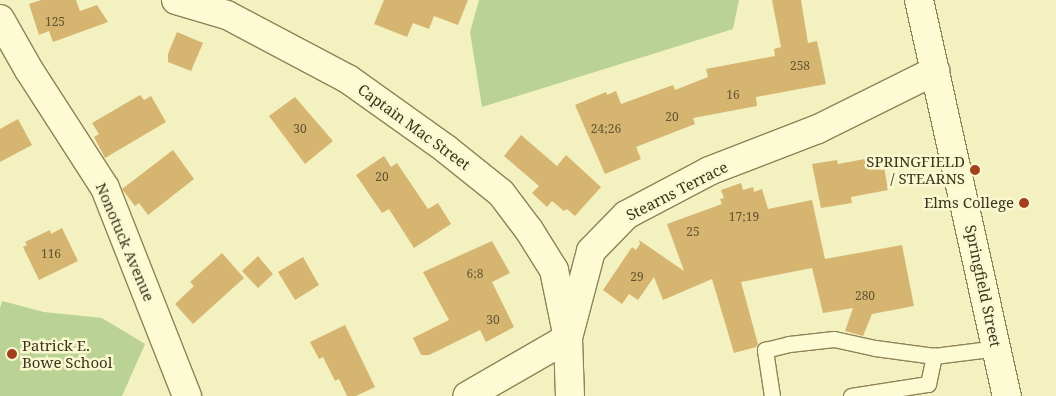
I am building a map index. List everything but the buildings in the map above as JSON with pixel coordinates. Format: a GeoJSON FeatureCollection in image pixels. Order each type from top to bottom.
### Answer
{"type":"FeatureCollection","features":[{"type":"Feature","properties":{"kind":"street","name":"Captain Mac Street"},"geometry":{"type":"LineString","coordinates":[[176,0],[227,15],[344,76],[446,149],[501,192],[530,230],[554,270],[568,338]]}},
{"type":"Feature","properties":{"kind":"street","name":"Springfield Street"},"geometry":{"type":"LineString","coordinates":[[919,0],[1007,396]]}},
{"type":"Feature","properties":{"kind":"street","name":"Nonotuck Avenue"},"geometry":{"type":"LineString","coordinates":[[1,23],[105,188],[187,396]]}},
{"type":"Feature","properties":{"kind":"street","name":"Stearns Terrace"},"geometry":{"type":"LineString","coordinates":[[570,396],[568,338],[591,251],[626,215],[709,171],[818,129],[935,71]]}},
{"type":"Feature","properties":{"kind":"street"},"geometry":{"type":"LineString","coordinates":[[467,396],[568,338]]}},
{"type":"Feature","properties":{"kind":"lane"},"geometry":{"type":"LineString","coordinates":[[772,396],[765,350],[789,344],[834,339],[875,348],[934,356],[997,348]]}},
{"type":"Feature","properties":{"kind":"lane"},"geometry":{"type":"LineString","coordinates":[[851,396],[928,384],[934,356]]}},
{"type":"Feature","properties":{"kind":"green space"},"geometry":{"type":"Polygon","coordinates":[[[479,0],[739,0],[733,29],[482,107],[470,32],[479,0]]]}},
{"type":"Feature","properties":{"kind":"green space"},"geometry":{"type":"Polygon","coordinates":[[[2,301],[44,312],[102,318],[145,344],[122,396],[0,396],[0,308],[2,301]]]}},
{"type":"Feature","properties":{"kind":"place","name":"SPRINGFIELD / STEARNS"},"geometry":{"type":"Point","coordinates":[975,170]}},
{"type":"Feature","properties":{"kind":"place","name":"Elms College"},"geometry":{"type":"Point","coordinates":[1024,203]}},
{"type":"Feature","properties":{"kind":"place","name":"Patrick E. Bowe School"},"geometry":{"type":"Point","coordinates":[12,354]}}]}
